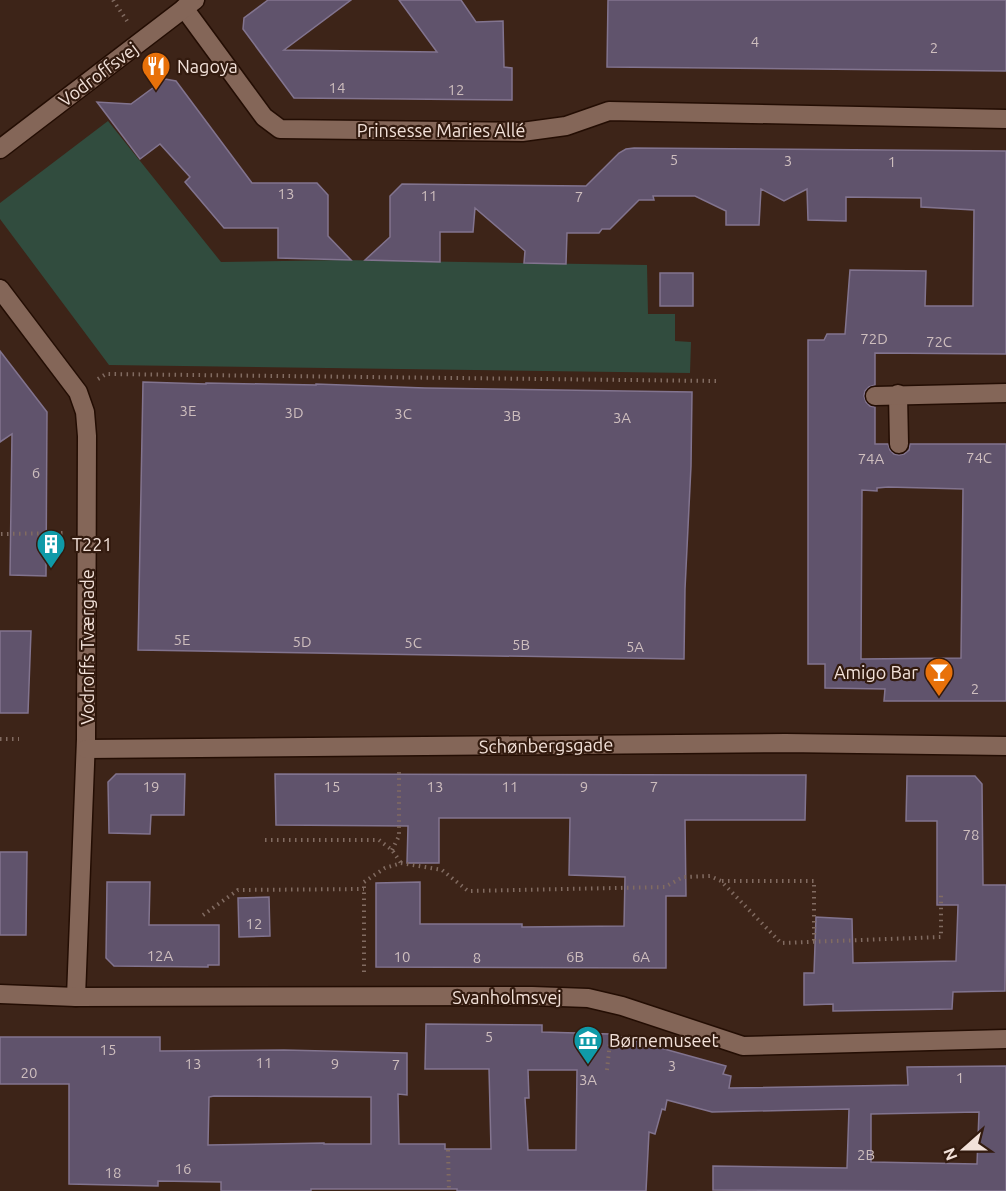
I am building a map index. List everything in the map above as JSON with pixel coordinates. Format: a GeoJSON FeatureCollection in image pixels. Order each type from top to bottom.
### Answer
{"type":"FeatureCollection","features":[{"type":"Feature","properties":{"kind":"street","name":"Prinsesse Maries Allé"},"geometry":{"type":"LineString","coordinates":[[190,4],[264,117],[280,129],[522,132],[566,126],[609,111],[1006,119]]}},
{"type":"Feature","properties":{"kind":"street","name":"Vodroffsvej"},"geometry":{"type":"LineString","coordinates":[[0,149],[190,4]]}},
{"type":"Feature","properties":{"kind":"street","name":"Vodroffs Tværgade"},"geometry":{"type":"LineString","coordinates":[[0,288],[78,392],[85,412],[87,436],[86,749],[76,997]]}},
{"type":"Feature","properties":{"kind":"street"},"geometry":{"type":"LineString","coordinates":[[875,396],[1006,393]]}},
{"type":"Feature","properties":{"kind":"street"},"geometry":{"type":"LineString","coordinates":[[898,394],[899,444]]}},
{"type":"Feature","properties":{"kind":"street","name":"Schønbergsgade"},"geometry":{"type":"LineString","coordinates":[[86,749],[777,743],[1006,746]]}},
{"type":"Feature","properties":{"kind":"street","name":"Svanholmsvej"},"geometry":{"type":"LineString","coordinates":[[0,994],[76,997],[532,996],[588,998],[622,1006],[743,1046],[1006,1039]]}},
{"type":"Feature","properties":{"kind":"path"},"geometry":{"type":"LineString","coordinates":[[78,392],[106,374],[716,381]]}},
{"type":"Feature","properties":{"kind":"path"},"geometry":{"type":"LineString","coordinates":[[1,534],[87,533]]}},
{"type":"Feature","properties":{"kind":"path"},"geometry":{"type":"LineString","coordinates":[[0,739],[20,739]]}},
{"type":"Feature","properties":{"kind":"path"},"geometry":{"type":"LineString","coordinates":[[392,850],[399,836],[399,747]]}},
{"type":"Feature","properties":{"kind":"path"},"geometry":{"type":"LineString","coordinates":[[265,840],[379,840],[392,850],[401,863]]}},
{"type":"Feature","properties":{"kind":"path"},"geometry":{"type":"LineString","coordinates":[[364,997],[364,882],[385,868],[401,863],[442,870],[468,891],[666,887],[683,878],[710,876],[721,881],[781,943],[941,937],[941,893]]}},
{"type":"Feature","properties":{"kind":"path"},"geometry":{"type":"LineString","coordinates":[[721,881],[814,881],[814,941]]}},
{"type":"Feature","properties":{"kind":"path"},"geometry":{"type":"LineString","coordinates":[[203,915],[238,890],[364,889]]}},
{"type":"Feature","properties":{"kind":"path"},"geometry":{"type":"LineString","coordinates":[[607,1070],[610,1042],[622,1006]]}},
{"type":"Feature","properties":{"kind":"path"},"geometry":{"type":"LineString","coordinates":[[448,1150],[449,1191]]}},
{"type":"Feature","properties":{"kind":"green space"},"geometry":{"type":"Polygon","coordinates":[[[108,121],[221,262],[342,260],[647,265],[648,314],[675,314],[675,341],[691,342],[690,373],[109,365],[0,219],[0,203],[108,121]]]}},
{"type":"Feature","properties":{"kind":"building"},"geometry":{"type":"Polygon","coordinates":[[[268,0],[351,0],[284,50],[437,52],[399,0],[461,0],[476,22],[503,21],[504,67],[512,68],[512,100],[294,98],[243,29],[244,18],[268,0]]]}},
{"type":"Feature","properties":{"kind":"building"},"geometry":{"type":"Polygon","coordinates":[[[608,0],[1006,0],[1006,71],[607,67],[608,0]]]}},
{"type":"Feature","properties":{"kind":"building"},"geometry":{"type":"Polygon","coordinates":[[[165,79],[176,81],[252,183],[317,183],[328,195],[328,236],[351,260],[278,258],[278,228],[224,228],[185,182],[190,177],[160,144],[140,159],[97,102],[131,104],[165,79]]]}},
{"type":"Feature","properties":{"kind":"building"},"geometry":{"type":"Polygon","coordinates":[[[626,149],[1006,151],[1006,354],[875,353],[875,385],[865,391],[864,396],[870,406],[875,407],[875,444],[888,444],[894,454],[904,454],[909,450],[910,444],[1006,444],[1006,701],[884,701],[885,689],[825,688],[825,664],[808,664],[808,340],[824,340],[827,334],[845,334],[850,270],[926,271],[925,306],[973,306],[974,210],[921,207],[921,198],[846,197],[846,221],[808,220],[807,189],[784,201],[761,189],[759,225],[726,225],[726,211],[695,196],[653,196],[654,200],[639,200],[610,229],[602,229],[599,233],[567,233],[566,264],[524,263],[525,251],[475,208],[473,232],[440,232],[440,262],[365,260],[390,237],[390,196],[402,184],[586,186],[619,153],[626,149]],[[888,487],[877,488],[877,491],[862,490],[861,659],[961,658],[963,489],[888,487]]]}},
{"type":"Feature","properties":{"kind":"building"},"geometry":{"type":"Polygon","coordinates":[[[660,273],[693,273],[693,306],[660,306],[660,273]]]}},
{"type":"Feature","properties":{"kind":"building"},"geometry":{"type":"Polygon","coordinates":[[[0,351],[47,412],[46,576],[10,575],[12,434],[0,442],[0,351]]]}},
{"type":"Feature","properties":{"kind":"building"},"geometry":{"type":"Polygon","coordinates":[[[143,382],[692,392],[684,659],[138,650],[143,382]]]}},
{"type":"Feature","properties":{"kind":"building"},"geometry":{"type":"Polygon","coordinates":[[[0,631],[31,631],[28,713],[0,713],[0,631]]]}},
{"type":"Feature","properties":{"kind":"building"},"geometry":{"type":"Polygon","coordinates":[[[116,774],[185,774],[184,815],[151,815],[150,834],[109,833],[108,782],[116,774]]]}},
{"type":"Feature","properties":{"kind":"building"},"geometry":{"type":"Polygon","coordinates":[[[275,774],[806,775],[805,820],[685,820],[686,896],[666,896],[666,968],[376,967],[376,883],[420,882],[420,924],[522,924],[522,927],[624,926],[625,877],[569,875],[570,818],[439,818],[439,863],[407,863],[408,826],[276,825],[275,774]]]}},
{"type":"Feature","properties":{"kind":"building"},"geometry":{"type":"Polygon","coordinates":[[[907,776],[975,776],[982,784],[983,885],[1006,885],[1005,991],[953,992],[952,1009],[833,1011],[833,1004],[804,1005],[804,973],[814,973],[816,917],[852,919],[853,963],[956,961],[958,905],[937,905],[937,821],[906,821],[907,776]]]}},
{"type":"Feature","properties":{"kind":"building"},"geometry":{"type":"Polygon","coordinates":[[[0,852],[27,852],[26,935],[0,935],[0,852]]]}},
{"type":"Feature","properties":{"kind":"building"},"geometry":{"type":"Polygon","coordinates":[[[107,882],[150,882],[149,925],[219,925],[219,965],[208,965],[208,967],[114,966],[106,958],[107,882]]]}},
{"type":"Feature","properties":{"kind":"building"},"geometry":{"type":"Polygon","coordinates":[[[269,897],[270,936],[239,937],[238,898],[269,897]]]}},
{"type":"Feature","properties":{"kind":"building"},"geometry":{"type":"Polygon","coordinates":[[[426,1024],[542,1025],[542,1032],[610,1034],[726,1066],[723,1074],[731,1076],[729,1088],[908,1085],[907,1067],[1006,1066],[1006,1191],[713,1190],[713,1166],[847,1168],[849,1109],[712,1112],[667,1100],[655,1134],[649,1132],[646,1191],[311,1189],[311,1191],[221,1191],[221,1182],[158,1181],[158,1186],[69,1184],[69,1084],[0,1084],[0,1037],[160,1037],[160,1051],[284,1050],[407,1053],[407,1095],[398,1094],[399,1144],[445,1144],[445,1149],[491,1149],[489,1069],[425,1069],[426,1024]],[[528,1070],[529,1098],[525,1098],[528,1150],[576,1150],[577,1070],[528,1070]],[[209,1097],[208,1145],[371,1144],[371,1097],[209,1097]],[[979,1112],[871,1114],[871,1162],[977,1164],[979,1112]]]}},
{"type":"Feature","properties":{"kind":"place","name":"Nagoya"},"geometry":{"type":"Point","coordinates":[156,92]}},
{"type":"Feature","properties":{"kind":"place","name":"T221"},"geometry":{"type":"Point","coordinates":[51,570]}},
{"type":"Feature","properties":{"kind":"place","name":"Amigo Bar"},"geometry":{"type":"Point","coordinates":[939,698]}},
{"type":"Feature","properties":{"kind":"place","name":"Børnemuseet"},"geometry":{"type":"Point","coordinates":[588,1066]}}]}
